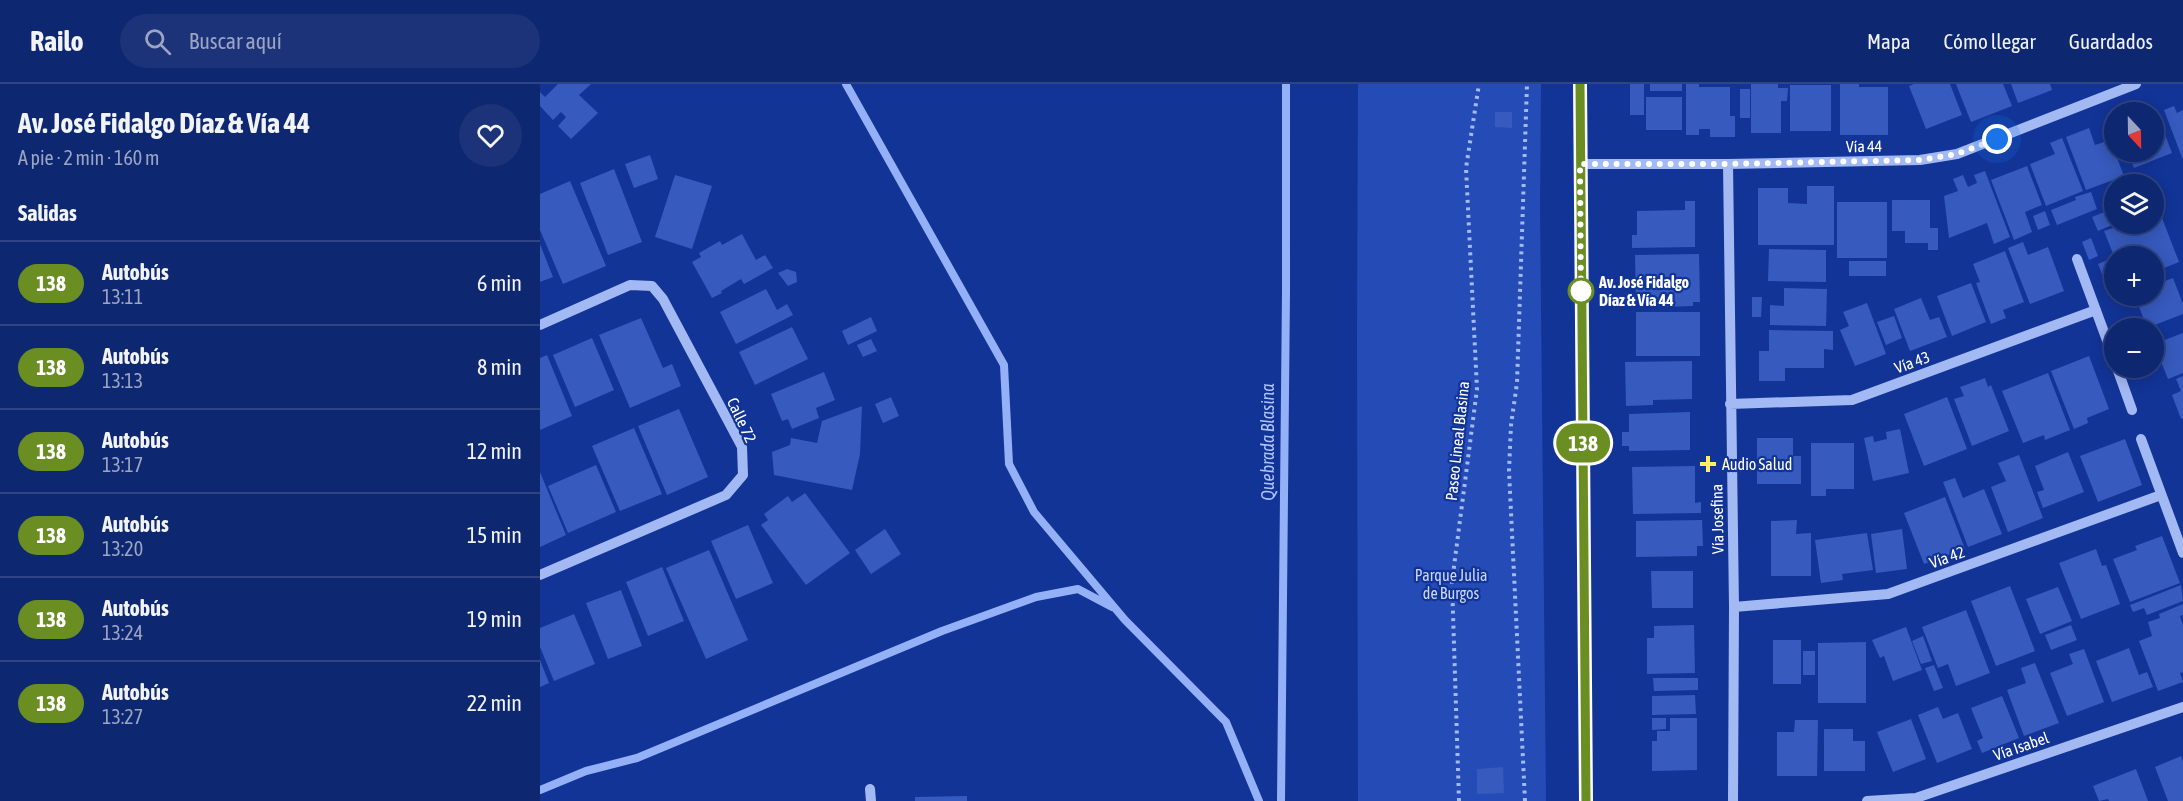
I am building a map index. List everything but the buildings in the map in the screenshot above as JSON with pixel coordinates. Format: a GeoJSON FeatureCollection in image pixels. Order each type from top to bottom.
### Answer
{"type":"FeatureCollection","features":[{"type":"Feature","properties":{"kind":"street"},"geometry":{"type":"LineString","coordinates":[[1580,84],[1586,801]]}},
{"type":"Feature","properties":{"kind":"street","name":"Vía 44"},"geometry":{"type":"LineString","coordinates":[[1580,164],[1920,160],[1957,154],[2136,84]]}},
{"type":"Feature","properties":{"kind":"street","name":"Vía Josefina"},"geometry":{"type":"LineString","coordinates":[[1728,164],[1734,607],[1733,801]]}},
{"type":"Feature","properties":{"kind":"street"},"geometry":{"type":"LineString","coordinates":[[2077,259],[2104,332]]}},
{"type":"Feature","properties":{"kind":"street","name":"Calle 72"},"geometry":{"type":"LineString","coordinates":[[540,325],[630,285],[652,286],[663,299],[742,447],[742,475],[726,495],[540,575]]}},
{"type":"Feature","properties":{"kind":"street","name":"Vía 43"},"geometry":{"type":"LineString","coordinates":[[1730,404],[1852,400],[2096,310]]}},
{"type":"Feature","properties":{"kind":"street"},"geometry":{"type":"LineString","coordinates":[[2121,378],[2132,410]]}},
{"type":"Feature","properties":{"kind":"street"},"geometry":{"type":"LineString","coordinates":[[2141,439],[2183,553]]}},
{"type":"Feature","properties":{"kind":"street","name":"Vía 42"},"geometry":{"type":"LineString","coordinates":[[1734,607],[1888,594],[2162,495]]}},
{"type":"Feature","properties":{"kind":"street","name":"Vía Isabel"},"geometry":{"type":"LineString","coordinates":[[1867,801],[1916,798],[2183,707]]}},
{"type":"Feature","properties":{"kind":"street"},"geometry":{"type":"LineString","coordinates":[[870,789],[871,801]]}},
{"type":"Feature","properties":{"kind":"path","name":"Paseo Lineal Blasina"},"geometry":{"type":"LineString","coordinates":[[1459,801],[1452,582],[1477,389],[1466,168],[1479,84]]}},
{"type":"Feature","properties":{"kind":"path"},"geometry":{"type":"LineString","coordinates":[[1525,801],[1509,471],[1511,425],[1517,382],[1527,84]]}},
{"type":"Feature","properties":{"kind":"green space","name":"Parque Julia de Burgos"},"geometry":{"type":"Polygon","coordinates":[[[1358,84],[1541,84],[1540,207],[1546,801],[1358,801],[1358,84]]]}},
{"type":"Feature","properties":{"kind":"waterway"},"geometry":{"type":"LineString","coordinates":[[846,84],[1004,365],[1009,464],[1034,512],[1125,620],[1226,722],[1259,801]]}},
{"type":"Feature","properties":{"kind":"waterway","name":"Quebrada Blasina"},"geometry":{"type":"LineString","coordinates":[[1281,801],[1286,84]]}},
{"type":"Feature","properties":{"kind":"waterway"},"geometry":{"type":"LineString","coordinates":[[540,790],[586,771],[637,758],[942,631],[1036,597],[1078,589],[1112,607]]}},
{"type":"Feature","properties":{"kind":"bus line","name":"138"},"geometry":{"type":"LineString","coordinates":[[1580,84],[1586,801]]}},
{"type":"Feature","properties":{"kind":"place","name":"Av. José Fidalgo Díaz & Vía 44"},"geometry":{"type":"Point","coordinates":[1581,291]}},
{"type":"Feature","properties":{"kind":"place","name":"Audio Salud"},"geometry":{"type":"Point","coordinates":[1708,464]}},
{"type":"Feature","properties":{"kind":"route"},"geometry":{"type":"LineString","coordinates":[[1581,291],[1581,301],[1580,164],[1920,160],[1957,154],[1997,139]]}}]}
